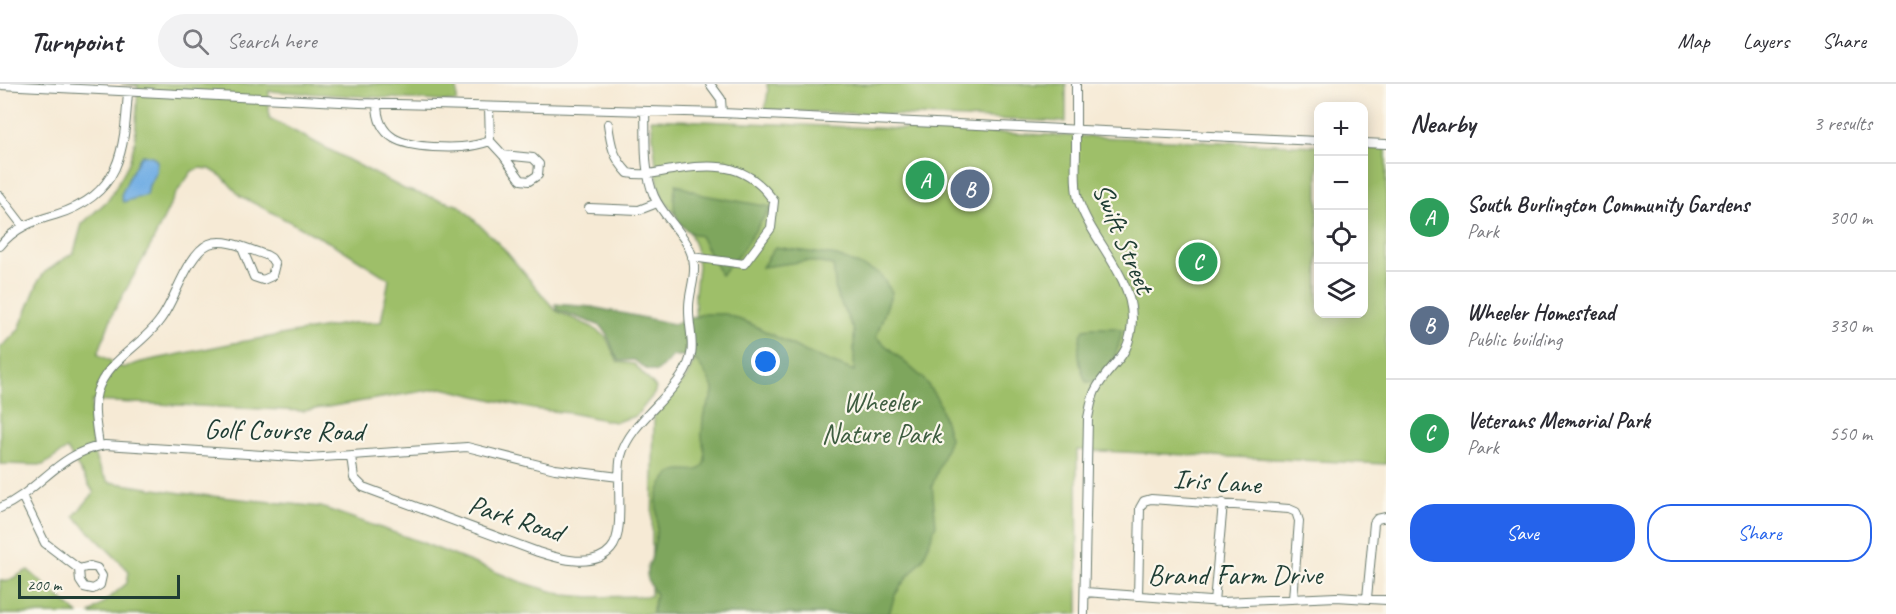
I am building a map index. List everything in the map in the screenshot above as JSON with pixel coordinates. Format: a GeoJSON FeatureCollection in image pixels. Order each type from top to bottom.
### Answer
{"type":"FeatureCollection","features":[{"type":"Feature","properties":{"kind":"street"},"geometry":{"type":"LineString","coordinates":[[710,84],[721,99],[722,113]]}},
{"type":"Feature","properties":{"kind":"street","name":"Swift Street"},"geometry":{"type":"LineString","coordinates":[[1076,84],[1075,171],[1078,197],[1127,292],[1132,321],[1125,350],[1118,363],[1095,391],[1088,418],[1084,614]]}},
{"type":"Feature","properties":{"kind":"street"},"geometry":{"type":"LineString","coordinates":[[0,85],[377,104],[722,113],[1314,141]]}},
{"type":"Feature","properties":{"kind":"street"},"geometry":{"type":"LineString","coordinates":[[0,246],[23,226],[80,204],[97,193],[109,179],[124,143],[128,92]]}},
{"type":"Feature","properties":{"kind":"street"},"geometry":{"type":"LineString","coordinates":[[377,104],[379,120],[384,129],[392,138],[405,144],[459,148],[490,141]]}},
{"type":"Feature","properties":{"kind":"street"},"geometry":{"type":"LineString","coordinates":[[489,107],[490,141],[503,155]]}},
{"type":"Feature","properties":{"kind":"street","name":"Park Road"},"geometry":{"type":"LineString","coordinates":[[351,456],[354,478],[367,489],[538,552],[554,557],[579,560],[604,555],[616,543],[621,457],[628,440],[680,379],[689,361],[693,343],[689,305],[694,276],[692,257],[686,242],[657,203],[648,175],[645,111]]}},
{"type":"Feature","properties":{"kind":"street"},"geometry":{"type":"LineString","coordinates":[[608,124],[611,148],[628,173],[648,175],[680,169],[719,166],[739,170],[766,190],[774,201],[771,228],[744,264],[692,257]]}},
{"type":"Feature","properties":{"kind":"street"},"geometry":{"type":"LineString","coordinates":[[1368,143],[1386,144]]}},
{"type":"Feature","properties":{"kind":"street"},"geometry":{"type":"LineString","coordinates":[[0,196],[23,226]]}},
{"type":"Feature","properties":{"kind":"street"},"geometry":{"type":"LineString","coordinates":[[589,208],[639,210],[657,203]]}},
{"type":"Feature","properties":{"kind":"street"},"geometry":{"type":"LineString","coordinates":[[99,446],[95,404],[97,392],[108,372],[160,321],[195,256],[202,248],[218,242],[242,248]]}},
{"type":"Feature","properties":{"kind":"street","name":"Golf Course Road"},"geometry":{"type":"LineString","coordinates":[[0,508],[22,496],[66,459],[99,446],[121,445],[292,458],[467,447],[555,469],[619,477]]}},
{"type":"Feature","properties":{"kind":"street"},"geometry":{"type":"LineString","coordinates":[[22,496],[45,543],[79,569]]}},
{"type":"Feature","properties":{"kind":"street","name":"Iris Lane"},"geometry":{"type":"LineString","coordinates":[[1138,596],[1140,508],[1144,501],[1151,499],[1288,509],[1296,512],[1299,521],[1293,599]]}},
{"type":"Feature","properties":{"kind":"street"},"geometry":{"type":"LineString","coordinates":[[1214,602],[1222,504]]}},
{"type":"Feature","properties":{"kind":"street"},"geometry":{"type":"LineString","coordinates":[[1367,598],[1374,523],[1377,519],[1386,517]]}},
{"type":"Feature","properties":{"kind":"street","name":"Brand Farm Drive"},"geometry":{"type":"LineString","coordinates":[[1085,592],[1214,602],[1367,598],[1386,600]]}},
{"type":"Feature","properties":{"kind":"green space","name":"Wheeler Nature Park"},"geometry":{"type":"Polygon","coordinates":[[[121,84],[457,84],[457,102],[269,91],[269,118],[404,189],[460,206],[503,248],[556,311],[592,327],[606,337],[618,362],[634,364],[656,388],[654,394],[636,416],[615,422],[570,413],[533,409],[442,388],[303,411],[92,401],[91,433],[95,455],[98,465],[109,482],[181,493],[321,507],[418,541],[521,582],[564,595],[651,596],[654,415],[686,378],[696,357],[695,294],[698,266],[696,248],[690,233],[663,199],[658,184],[651,119],[1314,146],[1314,318],[1368,318],[1368,147],[1386,148],[1386,464],[1077,450],[1078,614],[90,614],[127,583],[129,571],[74,516],[94,493],[67,449],[43,465],[0,464],[0,348],[19,329],[39,280],[45,272],[74,252],[82,224],[109,199],[129,163],[135,142],[138,86],[121,84]],[[200,168],[192,171],[175,195],[151,245],[113,313],[98,354],[123,368],[141,362],[234,343],[351,323],[381,322],[389,279],[340,248],[240,196],[223,177],[210,169],[200,168]]]}},
{"type":"Feature","properties":{"kind":"green space"},"geometry":{"type":"Polygon","coordinates":[[[767,84],[1066,84],[1066,122],[765,110],[767,84]]]}},
{"type":"Feature","properties":{"kind":"green space"},"geometry":{"type":"Polygon","coordinates":[[[676,184],[703,195],[771,207],[741,251],[721,275],[700,236],[685,228],[676,216],[674,201],[676,184]]]}},
{"type":"Feature","properties":{"kind":"green space","name":"Wheeler Nature Park"},"geometry":{"type":"Polygon","coordinates":[[[775,247],[837,256],[879,273],[892,292],[876,337],[924,379],[938,400],[950,438],[932,486],[936,525],[923,559],[895,595],[889,614],[652,614],[656,594],[649,582],[647,569],[657,533],[657,497],[662,484],[672,472],[697,470],[704,465],[703,419],[713,389],[697,361],[683,356],[673,356],[657,372],[646,369],[634,360],[619,361],[601,326],[557,310],[555,304],[592,307],[674,324],[703,314],[726,314],[806,352],[854,371],[854,331],[836,293],[833,265],[806,261],[762,267],[775,247]]]}},
{"type":"Feature","properties":{"kind":"green space"},"geometry":{"type":"Polygon","coordinates":[[[1084,329],[1122,330],[1115,354],[1106,371],[1093,381],[1086,382],[1081,369],[1079,349],[1084,329]]]}},
{"type":"Feature","properties":{"kind":"green space"},"geometry":{"type":"Polygon","coordinates":[[[28,570],[78,614],[0,614],[0,580],[6,582],[28,570]]]}},
{"type":"Feature","properties":{"kind":"water"},"geometry":{"type":"Polygon","coordinates":[[[142,155],[152,156],[157,161],[156,172],[147,195],[123,202],[121,195],[142,155]]]}},
{"type":"Feature","properties":{"kind":"place","name":"South Burlington Community Gardens"},"geometry":{"type":"Point","coordinates":[925,180]}},
{"type":"Feature","properties":{"kind":"place","name":"Wheeler Homestead"},"geometry":{"type":"Point","coordinates":[970,189]}},
{"type":"Feature","properties":{"kind":"place","name":"Veterans Memorial Park"},"geometry":{"type":"Point","coordinates":[1198,262]}}]}
